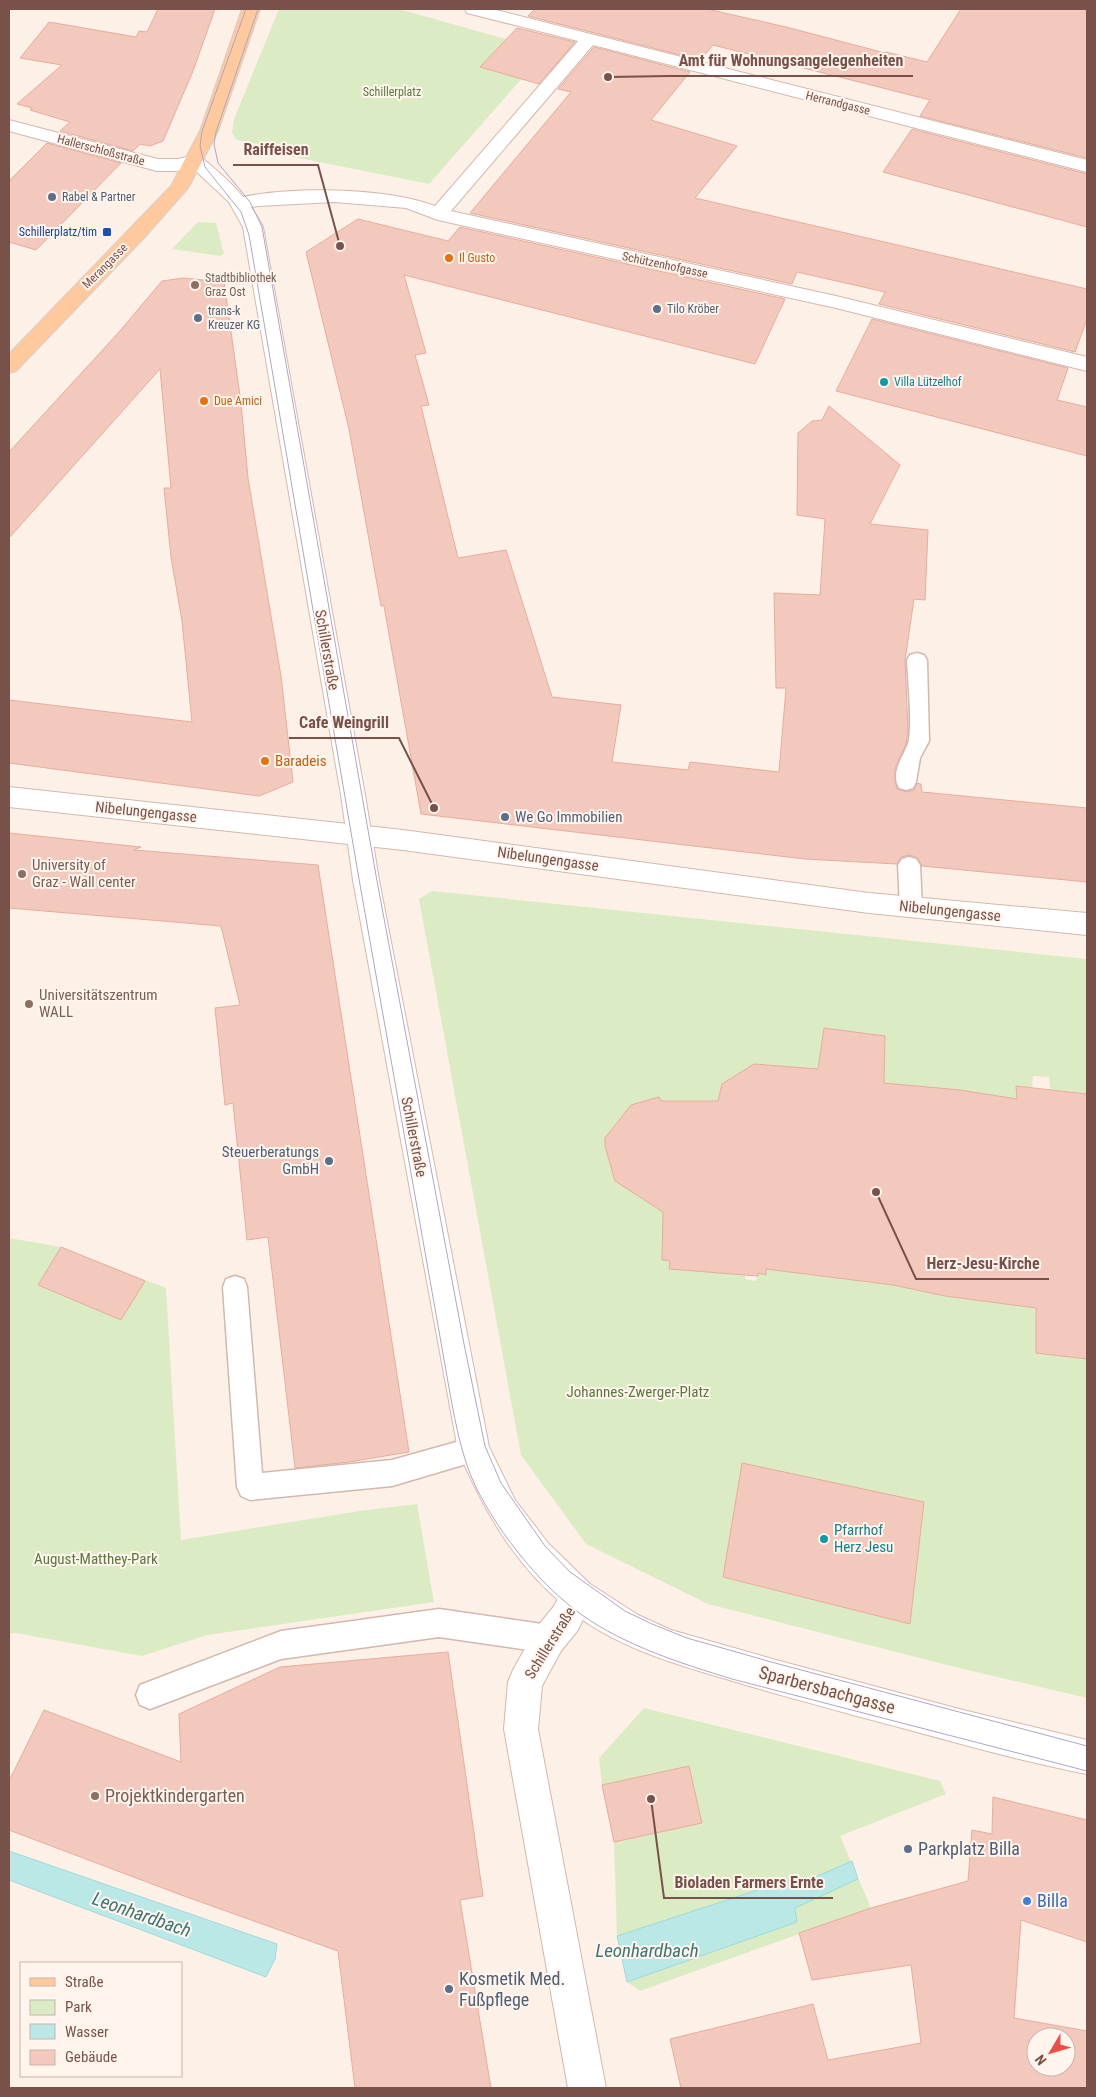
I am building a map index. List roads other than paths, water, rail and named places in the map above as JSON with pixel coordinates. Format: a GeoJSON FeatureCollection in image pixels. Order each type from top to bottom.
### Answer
{"type":"FeatureCollection","features":[{"type":"Feature","properties":{"kind":"main road"},"geometry":{"type":"LineString","coordinates":[[194,161],[209,131],[251,9]]}},
{"type":"Feature","properties":{"kind":"main road","name":"Merangasse"},"geometry":{"type":"LineString","coordinates":[[9,366],[168,201],[179,188],[194,161]]}},
{"type":"Feature","properties":{"kind":"street"},"geometry":{"type":"LineString","coordinates":[[438,214],[588,40],[473,9]]}},
{"type":"Feature","properties":{"kind":"street","name":"Herrandgasse"},"geometry":{"type":"LineString","coordinates":[[588,40],[1087,166]]}},
{"type":"Feature","properties":{"kind":"street","name":"Hallerschloßstraße"},"geometry":{"type":"LineString","coordinates":[[9,125],[157,165],[178,165],[194,161]]}},
{"type":"Feature","properties":{"kind":"street","name":"Schillerstraße"},"geometry":{"type":"LineString","coordinates":[[194,161],[230,191],[241,203],[246,210],[255,236],[367,889],[474,1450],[504,1511],[536,1555],[578,1596],[566,1618],[549,1639],[524,1682],[521,1729],[587,2088]]}},
{"type":"Feature","properties":{"kind":"street","name":"Schützenhofgasse"},"geometry":{"type":"LineString","coordinates":[[241,203],[258,200],[335,196],[409,203],[438,214],[836,302],[1087,364]]}},
{"type":"Feature","properties":{"kind":"street","name":"Nibelungengasse"},"geometry":{"type":"LineString","coordinates":[[9,797],[359,835],[911,907],[1087,924]]}},
{"type":"Feature","properties":{"kind":"street","name":"Sparbersbachgasse"},"geometry":{"type":"LineString","coordinates":[[578,1596],[626,1627],[670,1646],[963,1727],[1087,1757]]}},
{"type":"Feature","properties":{"kind":"lane"},"geometry":{"type":"LineString","coordinates":[[906,782],[910,758],[919,741],[917,660]]}},
{"type":"Feature","properties":{"kind":"lane"},"geometry":{"type":"LineString","coordinates":[[909,865],[911,907]]}},
{"type":"Feature","properties":{"kind":"lane"},"geometry":{"type":"LineString","coordinates":[[235,1287],[250,1487],[392,1474],[474,1450]]}},
{"type":"Feature","properties":{"kind":"lane"},"geometry":{"type":"LineString","coordinates":[[150,1694],[280,1645],[430,1624],[439,1623],[549,1639]]}},
{"type":"Feature","properties":{"kind":"water","name":"Leonhardbach"},"geometry":{"type":"Polygon","coordinates":[[[9,1851],[277,1944],[275,1959],[266,1977],[9,1880],[9,1851]]]}},
{"type":"Feature","properties":{"kind":"water","name":"Leonhardbach"},"geometry":{"type":"Polygon","coordinates":[[[852,1861],[858,1879],[795,1908],[797,1922],[627,1982],[617,1936],[788,1880],[792,1887],[852,1861]]]}},
{"type":"Feature","properties":{"kind":"tram line"},"geometry":{"type":"LineString","coordinates":[[246,9],[202,131],[200,146],[205,167],[241,212],[249,235],[359,879],[451,1399],[464,1457],[480,1495],[518,1552],[549,1587],[582,1615],[635,1645],[673,1660],[732,1679],[1087,1771]]}},
{"type":"Feature","properties":{"kind":"tram line"},"geometry":{"type":"LineString","coordinates":[[258,9],[216,132],[214,144],[218,163],[250,202],[262,227],[377,881],[464,1344],[485,1446],[501,1483],[545,1546],[570,1572],[625,1611],[652,1624],[687,1638],[775,1663],[1087,1746]]}},
{"type":"Feature","properties":{"kind":"place","name":"Amt für Wohnungsangelegenheiten"},"geometry":{"type":"Point","coordinates":[608,77]}},
{"type":"Feature","properties":{"kind":"place","name":"Rabel & Partner"},"geometry":{"type":"Point","coordinates":[52,197]}},
{"type":"Feature","properties":{"kind":"place","name":"Schillerplatz/tim"},"geometry":{"type":"Point","coordinates":[107,232]}},
{"type":"Feature","properties":{"kind":"place","name":"Raiffeisen"},"geometry":{"type":"Point","coordinates":[340,246]}},
{"type":"Feature","properties":{"kind":"place","name":"Il Gusto"},"geometry":{"type":"Point","coordinates":[449,258]}},
{"type":"Feature","properties":{"kind":"place","name":"Stadtbibliothek Graz Ost"},"geometry":{"type":"Point","coordinates":[195,285]}},
{"type":"Feature","properties":{"kind":"place","name":"Tilo Kröber"},"geometry":{"type":"Point","coordinates":[657,309]}},
{"type":"Feature","properties":{"kind":"place","name":"trans-k Kreuzer KG"},"geometry":{"type":"Point","coordinates":[198,318]}},
{"type":"Feature","properties":{"kind":"place","name":"Villa Lützelhof"},"geometry":{"type":"Point","coordinates":[884,382]}},
{"type":"Feature","properties":{"kind":"place","name":"Due Amici"},"geometry":{"type":"Point","coordinates":[204,401]}},
{"type":"Feature","properties":{"kind":"place","name":"Baradeis"},"geometry":{"type":"Point","coordinates":[265,761]}},
{"type":"Feature","properties":{"kind":"place","name":"Cafe Weingrill"},"geometry":{"type":"Point","coordinates":[434,808]}},
{"type":"Feature","properties":{"kind":"place","name":"We Go Immobilien"},"geometry":{"type":"Point","coordinates":[505,817]}},
{"type":"Feature","properties":{"kind":"place","name":"University of Graz - Wall center"},"geometry":{"type":"Point","coordinates":[22,874]}},
{"type":"Feature","properties":{"kind":"place","name":"Universitätszentrum WALL"},"geometry":{"type":"Point","coordinates":[29,1004]}},
{"type":"Feature","properties":{"kind":"place","name":"Steuerberatungs GmbH"},"geometry":{"type":"Point","coordinates":[329,1161]}},
{"type":"Feature","properties":{"kind":"place","name":"Herz-Jesu-Kirche"},"geometry":{"type":"Point","coordinates":[876,1192]}},
{"type":"Feature","properties":{"kind":"place","name":"Pfarrhof Herz Jesu"},"geometry":{"type":"Point","coordinates":[824,1539]}},
{"type":"Feature","properties":{"kind":"place","name":"Projektkindergarten"},"geometry":{"type":"Point","coordinates":[95,1796]}},
{"type":"Feature","properties":{"kind":"place","name":"Bioladen Farmers Ernte"},"geometry":{"type":"Point","coordinates":[651,1799]}},
{"type":"Feature","properties":{"kind":"place","name":"Parkplatz Billa"},"geometry":{"type":"Point","coordinates":[908,1849]}},
{"type":"Feature","properties":{"kind":"place","name":"Billa"},"geometry":{"type":"Point","coordinates":[1027,1901]}},
{"type":"Feature","properties":{"kind":"place","name":"Kosmetik Med. Fußpflege"},"geometry":{"type":"Point","coordinates":[449,1989]}},
{"type":"Feature","properties":{"kind":"park label","name":"Schillerplatz"},"geometry":{"type":"Point","coordinates":[392,92]}},
{"type":"Feature","properties":{"kind":"park label","name":"Johannes-Zwerger-Platz"},"geometry":{"type":"Point","coordinates":[638,1392]}},
{"type":"Feature","properties":{"kind":"park label","name":"August-Matthey-Park"},"geometry":{"type":"Point","coordinates":[96,1559]}}]}
